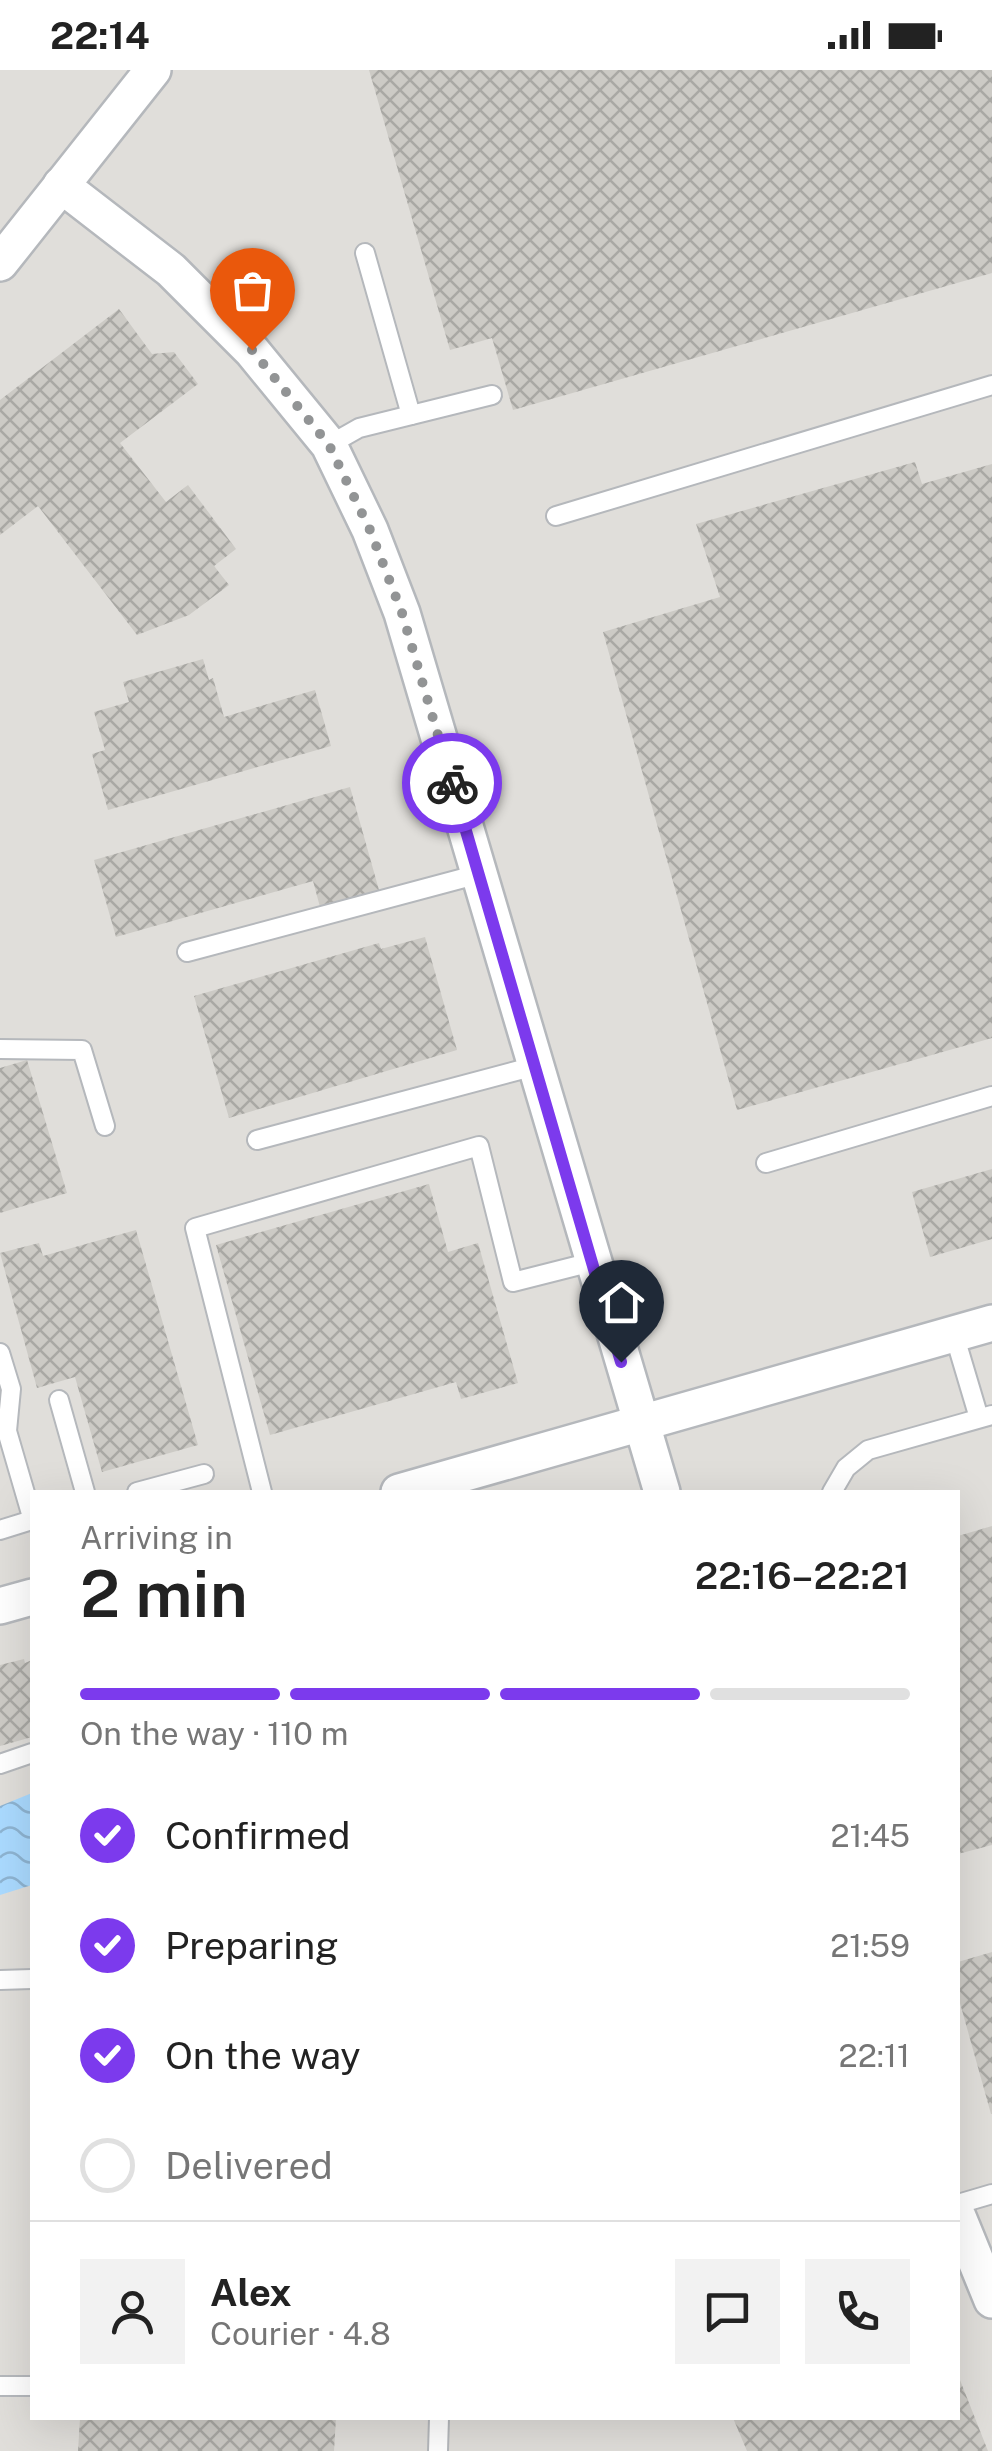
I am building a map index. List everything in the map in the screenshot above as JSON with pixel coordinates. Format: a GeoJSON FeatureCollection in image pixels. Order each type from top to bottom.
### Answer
{"type":"FeatureCollection","features":[{"type":"Feature","properties":{"kind":"street"},"geometry":{"type":"LineString","coordinates":[[0,263],[142,74]]}},
{"type":"Feature","properties":{"kind":"street"},"geometry":{"type":"LineString","coordinates":[[61,185],[172,270],[252,350],[329,445],[370,530],[402,613],[661,1490]]}},
{"type":"Feature","properties":{"kind":"street"},"geometry":{"type":"LineString","coordinates":[[416,1490],[449,1486],[640,1424],[992,1323]]}},
{"type":"Feature","properties":{"kind":"street"},"geometry":{"type":"LineString","coordinates":[[0,1606],[30,1598]]}},
{"type":"Feature","properties":{"kind":"street"},"geometry":{"type":"LineString","coordinates":[[960,2222],[992,2300]]}},
{"type":"Feature","properties":{"kind":"lane"},"geometry":{"type":"LineString","coordinates":[[365,253],[410,415]]}},
{"type":"Feature","properties":{"kind":"lane"},"geometry":{"type":"LineString","coordinates":[[556,516],[992,385]]}},
{"type":"Feature","properties":{"kind":"lane"},"geometry":{"type":"LineString","coordinates":[[329,445],[359,428],[492,395]]}},
{"type":"Feature","properties":{"kind":"lane"},"geometry":{"type":"LineString","coordinates":[[187,952],[479,874]]}},
{"type":"Feature","properties":{"kind":"lane"},"geometry":{"type":"LineString","coordinates":[[0,1049],[82,1050],[106,1126]]}},
{"type":"Feature","properties":{"kind":"lane"},"geometry":{"type":"LineString","coordinates":[[256,1140],[535,1066]]}},
{"type":"Feature","properties":{"kind":"lane"},"geometry":{"type":"LineString","coordinates":[[766,1163],[992,1096]]}},
{"type":"Feature","properties":{"kind":"lane"},"geometry":{"type":"LineString","coordinates":[[261,1490],[195,1228],[479,1146],[513,1282],[592,1262]]}},
{"type":"Feature","properties":{"kind":"lane"},"geometry":{"type":"LineString","coordinates":[[833,1490],[846,1468],[868,1450],[986,1416],[954,1334]]}},
{"type":"Feature","properties":{"kind":"lane"},"geometry":{"type":"LineString","coordinates":[[0,1353],[10,1389],[7,1431],[30,1512]]}},
{"type":"Feature","properties":{"kind":"lane"},"geometry":{"type":"LineString","coordinates":[[59,1400],[84,1490]]}},
{"type":"Feature","properties":{"kind":"lane"},"geometry":{"type":"LineString","coordinates":[[144,1490],[204,1474]]}},
{"type":"Feature","properties":{"kind":"lane"},"geometry":{"type":"LineString","coordinates":[[0,1530],[30,1520]]}},
{"type":"Feature","properties":{"kind":"lane"},"geometry":{"type":"LineString","coordinates":[[0,1764],[30,1754]]}},
{"type":"Feature","properties":{"kind":"lane"},"geometry":{"type":"LineString","coordinates":[[0,1980],[30,1979]]}},
{"type":"Feature","properties":{"kind":"lane"},"geometry":{"type":"LineString","coordinates":[[960,2203],[992,2194]]}},
{"type":"Feature","properties":{"kind":"lane"},"geometry":{"type":"LineString","coordinates":[[0,2386],[30,2386]]}},
{"type":"Feature","properties":{"kind":"lane"},"geometry":{"type":"LineString","coordinates":[[438,2451],[440,2420]]}},
{"type":"Feature","properties":{"kind":"shaded area"},"geometry":{"type":"Polygon","coordinates":[[[0,70],[992,70],[992,2451],[0,2451],[0,70]]]}},
{"type":"Feature","properties":{"kind":"water"},"geometry":{"type":"Polygon","coordinates":[[[30,1794],[30,1886],[0,1895],[0,1806],[30,1794]]]}},
{"type":"Feature","properties":{"kind":"building"},"geometry":{"type":"Polygon","coordinates":[[[369,70],[992,70],[992,273],[513,410],[492,338],[450,350],[369,70]]]}},
{"type":"Feature","properties":{"kind":"building"},"geometry":{"type":"Polygon","coordinates":[[[119,309],[152,354],[174,352],[198,384],[120,443],[166,502],[188,485],[236,549],[214,566],[229,585],[189,615],[137,635],[38,506],[0,535],[0,400],[119,309]]]}},
{"type":"Feature","properties":{"kind":"building"},"geometry":{"type":"Polygon","coordinates":[[[915,462],[922,484],[992,464],[992,1038],[737,1110],[603,632],[720,597],[696,524],[915,462]]]}},
{"type":"Feature","properties":{"kind":"building"},"geometry":{"type":"Polygon","coordinates":[[[203,659],[224,717],[315,690],[331,746],[108,810],[92,754],[105,750],[94,712],[129,702],[123,682],[203,659]]]}},
{"type":"Feature","properties":{"kind":"building"},"geometry":{"type":"Polygon","coordinates":[[[350,787],[379,890],[320,907],[313,881],[116,937],[94,860],[350,787]]]}},
{"type":"Feature","properties":{"kind":"building"},"geometry":{"type":"Polygon","coordinates":[[[425,937],[457,1050],[229,1118],[194,996],[379,943],[381,949],[425,937]]]}},
{"type":"Feature","properties":{"kind":"building"},"geometry":{"type":"Polygon","coordinates":[[[27,1060],[67,1193],[0,1213],[0,1068],[27,1060]]]}},
{"type":"Feature","properties":{"kind":"building"},"geometry":{"type":"Polygon","coordinates":[[[992,1169],[992,1239],[930,1257],[912,1192],[992,1169]]]}},
{"type":"Feature","properties":{"kind":"building"},"geometry":{"type":"Polygon","coordinates":[[[429,1184],[448,1252],[478,1243],[518,1383],[461,1399],[456,1382],[270,1435],[216,1245],[429,1184]]]}},
{"type":"Feature","properties":{"kind":"building"},"geometry":{"type":"Polygon","coordinates":[[[136,1230],[198,1445],[102,1472],[75,1377],[37,1388],[0,1253],[39,1243],[43,1256],[136,1230]]]}},
{"type":"Feature","properties":{"kind":"building"},"geometry":{"type":"Polygon","coordinates":[[[992,1526],[992,1845],[960,1853],[960,1535],[992,1526]]]}},
{"type":"Feature","properties":{"kind":"building"},"geometry":{"type":"Polygon","coordinates":[[[30,1661],[30,1738],[0,1746],[0,1665],[30,1661]]]}},
{"type":"Feature","properties":{"kind":"building"},"geometry":{"type":"Polygon","coordinates":[[[992,1952],[992,2114],[960,2003],[960,1961],[992,1952]]]}},
{"type":"Feature","properties":{"kind":"building"},"geometry":{"type":"Polygon","coordinates":[[[960,2380],[988,2451],[747,2451],[734,2420],[960,2420],[960,2380]]]}},
{"type":"Feature","properties":{"kind":"building"},"geometry":{"type":"Polygon","coordinates":[[[80,2420],[336,2420],[334,2451],[78,2451],[80,2420]]]}},
{"type":"Feature","properties":{"kind":"way so far"},"geometry":{"type":"LineString","coordinates":[[252,350],[329,445],[370,530],[402,613],[452,783]]}},
{"type":"Feature","properties":{"kind":"route"},"geometry":{"type":"LineString","coordinates":[[452,783],[621,1362]]}}]}
